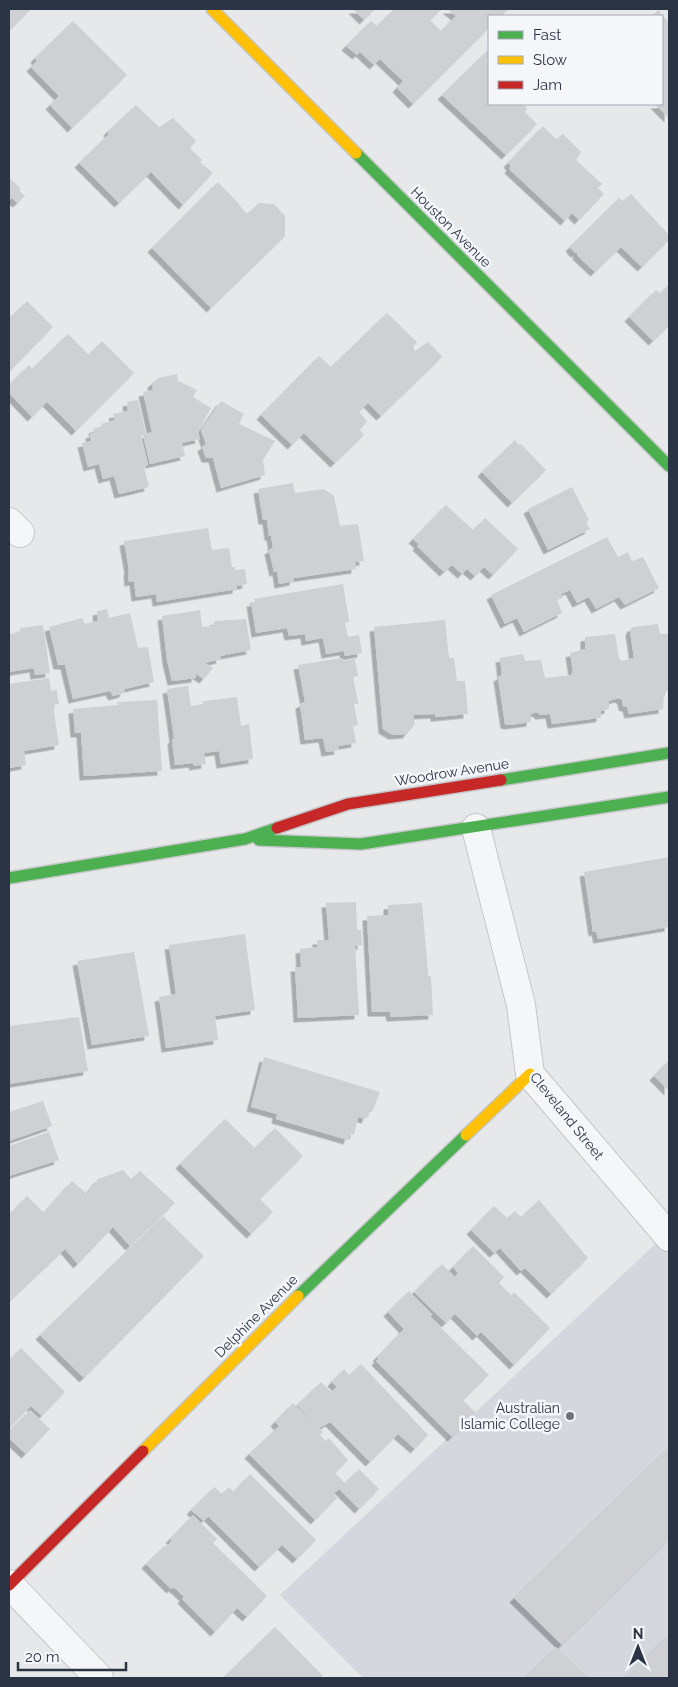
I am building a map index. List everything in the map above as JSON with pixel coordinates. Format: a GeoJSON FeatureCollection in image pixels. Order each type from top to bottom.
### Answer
{"type":"FeatureCollection","features":[{"type":"Feature","properties":{"kind":"street","name":"Houston Avenue"},"geometry":{"type":"LineString","coordinates":[[212,9],[669,466]]}},
{"type":"Feature","properties":{"kind":"street","name":"Woodrow Avenue"},"geometry":{"type":"LineString","coordinates":[[9,878],[244,839],[348,804],[669,753]]}},
{"type":"Feature","properties":{"kind":"street","name":"Woodrow Avenue"},"geometry":{"type":"LineString","coordinates":[[244,839],[361,844],[476,828],[669,797]]}},
{"type":"Feature","properties":{"kind":"street","name":"Cleveland Street"},"geometry":{"type":"LineString","coordinates":[[476,828],[521,1005],[530,1074],[669,1237]]}},
{"type":"Feature","properties":{"kind":"street","name":"Delphine Avenue"},"geometry":{"type":"LineString","coordinates":[[9,1585],[272,1321],[530,1074]]}},
{"type":"Feature","properties":{"kind":"street"},"geometry":{"type":"LineString","coordinates":[[9,1585],[99,1678]]}},
{"type":"Feature","properties":{"kind":"shaded area","name":"Australian Islamic College"},"geometry":{"type":"Polygon","coordinates":[[[666,1234],[669,1237],[669,1678],[363,1678],[280,1595],[666,1234]]]}},
{"type":"Feature","properties":{"kind":"building"},"geometry":{"type":"Polygon","coordinates":[[[9,9],[31,9],[9,31],[9,9]]]}},
{"type":"Feature","properties":{"kind":"building"},"geometry":{"type":"Polygon","coordinates":[[[353,9],[375,9],[364,20],[353,9]]]}},
{"type":"Feature","properties":{"kind":"building"},"geometry":{"type":"Polygon","coordinates":[[[394,9],[442,9],[430,20],[441,31],[456,16],[447,9],[509,9],[502,15],[488,15],[488,29],[413,104],[397,88],[403,81],[380,59],[374,65],[360,52],[357,55],[346,46],[371,21],[377,26],[394,9]]]}},
{"type":"Feature","properties":{"kind":"building"},"geometry":{"type":"Polygon","coordinates":[[[658,10],[662,15],[653,15],[658,10]]]}},
{"type":"Feature","properties":{"kind":"building"},"geometry":{"type":"Polygon","coordinates":[[[663,16],[669,23],[669,118],[656,105],[663,105],[663,16]]]}},
{"type":"Feature","properties":{"kind":"building"},"geometry":{"type":"Polygon","coordinates":[[[73,21],[127,75],[72,128],[50,105],[59,96],[31,67],[37,61],[35,58],[73,21]]]}},
{"type":"Feature","properties":{"kind":"building"},"geometry":{"type":"Polygon","coordinates":[[[488,50],[488,105],[524,105],[527,108],[525,112],[537,124],[506,155],[442,95],[488,50]]]}},
{"type":"Feature","properties":{"kind":"building"},"geometry":{"type":"Polygon","coordinates":[[[136,105],[159,127],[173,118],[196,141],[190,148],[202,160],[200,162],[213,173],[183,205],[151,172],[119,203],[79,163],[109,134],[108,131],[136,105]]]}},
{"type":"Feature","properties":{"kind":"building"},"geometry":{"type":"Polygon","coordinates":[[[543,126],[556,139],[563,134],[581,152],[576,160],[602,184],[598,188],[604,194],[579,220],[572,213],[565,221],[509,169],[511,166],[508,163],[543,126]]]}},
{"type":"Feature","properties":{"kind":"building"},"geometry":{"type":"Polygon","coordinates":[[[9,177],[25,196],[17,203],[12,198],[9,200],[9,177]]]}},
{"type":"Feature","properties":{"kind":"building"},"geometry":{"type":"Polygon","coordinates":[[[218,182],[247,214],[259,203],[274,204],[285,216],[285,236],[211,308],[152,248],[218,182]]]}},
{"type":"Feature","properties":{"kind":"building"},"geometry":{"type":"Polygon","coordinates":[[[631,194],[669,235],[669,240],[642,267],[621,247],[595,272],[577,255],[578,252],[575,253],[570,247],[619,198],[623,201],[631,194]]]}},
{"type":"Feature","properties":{"kind":"building"},"geometry":{"type":"Polygon","coordinates":[[[669,284],[669,326],[653,341],[629,317],[656,290],[660,294],[669,284]]]}},
{"type":"Feature","properties":{"kind":"building"},"geometry":{"type":"Polygon","coordinates":[[[27,301],[53,327],[9,372],[9,313],[12,316],[27,301]]]}},
{"type":"Feature","properties":{"kind":"building"},"geometry":{"type":"Polygon","coordinates":[[[387,313],[417,342],[413,347],[415,351],[428,342],[442,357],[381,416],[368,403],[359,412],[367,421],[360,430],[364,435],[335,463],[304,433],[292,445],[261,415],[319,356],[331,367],[387,313]]]}},
{"type":"Feature","properties":{"kind":"building"},"geometry":{"type":"Polygon","coordinates":[[[68,334],[89,355],[102,341],[134,373],[76,431],[47,402],[32,417],[9,393],[9,385],[29,365],[32,369],[68,334]]]}},
{"type":"Feature","properties":{"kind":"building"},"geometry":{"type":"Polygon","coordinates":[[[177,374],[178,381],[197,390],[193,397],[211,408],[198,432],[200,439],[182,443],[185,456],[150,464],[143,435],[141,435],[148,465],[144,466],[149,487],[119,494],[114,476],[103,479],[99,464],[88,467],[82,443],[91,441],[90,434],[94,433],[93,429],[102,426],[101,424],[115,420],[113,414],[128,411],[127,402],[138,400],[146,434],[152,432],[143,392],[153,390],[152,383],[159,378],[177,374]]]}},
{"type":"Feature","properties":{"kind":"building"},"geometry":{"type":"Polygon","coordinates":[[[221,401],[244,414],[239,424],[275,441],[263,460],[265,475],[221,488],[213,458],[206,458],[202,447],[206,444],[201,430],[221,401]]]}},
{"type":"Feature","properties":{"kind":"building"},"geometry":{"type":"Polygon","coordinates":[[[515,440],[546,470],[512,503],[482,472],[515,440]]]}},
{"type":"Feature","properties":{"kind":"building"},"geometry":{"type":"Polygon","coordinates":[[[293,483],[295,493],[324,489],[334,496],[340,526],[358,524],[364,561],[355,562],[356,569],[294,578],[294,581],[279,584],[277,571],[274,572],[269,550],[273,548],[271,536],[269,536],[267,520],[263,520],[258,489],[293,483]]]}},
{"type":"Feature","properties":{"kind":"building"},"geometry":{"type":"Polygon","coordinates":[[[572,487],[589,520],[586,522],[590,529],[548,550],[528,509],[572,487]]]}},
{"type":"Feature","properties":{"kind":"building"},"geometry":{"type":"Polygon","coordinates":[[[446,505],[473,530],[485,518],[518,549],[493,575],[484,567],[475,576],[467,569],[462,574],[452,565],[444,572],[417,546],[419,544],[413,539],[446,505]]]}},
{"type":"Feature","properties":{"kind":"building"},"geometry":{"type":"Polygon","coordinates":[[[208,528],[212,550],[229,548],[232,567],[235,567],[235,570],[245,569],[247,584],[237,586],[237,589],[157,602],[156,594],[136,597],[134,581],[129,582],[124,541],[208,528]]]}},
{"type":"Feature","properties":{"kind":"building"},"geometry":{"type":"Polygon","coordinates":[[[607,537],[618,557],[628,552],[632,561],[643,557],[659,588],[625,605],[619,597],[596,609],[589,597],[577,603],[570,590],[561,594],[562,598],[557,600],[562,613],[524,632],[517,618],[505,624],[491,595],[607,537]]]}},
{"type":"Feature","properties":{"kind":"building"},"geometry":{"type":"Polygon","coordinates":[[[343,584],[349,620],[349,622],[345,623],[348,637],[359,635],[362,653],[345,656],[344,651],[326,654],[323,638],[306,641],[305,634],[289,636],[287,628],[256,633],[251,602],[255,602],[254,599],[343,584]]]}},
{"type":"Feature","properties":{"kind":"building"},"geometry":{"type":"Polygon","coordinates":[[[107,609],[109,618],[130,613],[138,648],[148,647],[154,682],[125,689],[124,693],[113,696],[110,691],[73,699],[65,665],[58,665],[49,627],[82,618],[85,624],[98,621],[97,611],[107,609]]]}},
{"type":"Feature","properties":{"kind":"building"},"geometry":{"type":"Polygon","coordinates":[[[200,610],[202,627],[214,626],[214,621],[246,619],[251,650],[220,656],[221,659],[205,663],[213,668],[204,679],[196,674],[196,678],[172,681],[167,660],[162,616],[200,610]]]}},
{"type":"Feature","properties":{"kind":"building"},"geometry":{"type":"Polygon","coordinates":[[[445,620],[449,658],[454,658],[457,681],[465,681],[468,714],[437,717],[435,717],[435,714],[413,715],[415,724],[407,734],[393,735],[383,729],[374,627],[445,620]]]}},
{"type":"Feature","properties":{"kind":"building"},"geometry":{"type":"Polygon","coordinates":[[[658,624],[660,634],[669,634],[669,691],[664,692],[663,709],[629,714],[627,707],[623,706],[622,700],[619,698],[609,701],[609,709],[601,711],[601,717],[599,718],[552,724],[550,714],[540,715],[537,712],[531,714],[531,722],[505,724],[498,677],[502,675],[500,658],[523,654],[525,661],[541,660],[545,678],[571,675],[573,672],[570,653],[585,649],[585,637],[615,634],[619,659],[622,661],[634,658],[630,631],[632,627],[658,624]]]}},
{"type":"Feature","properties":{"kind":"building"},"geometry":{"type":"Polygon","coordinates":[[[43,625],[50,673],[35,675],[34,668],[9,672],[10,634],[20,632],[20,628],[43,625]]]}},
{"type":"Feature","properties":{"kind":"building"},"geometry":{"type":"Polygon","coordinates":[[[342,658],[343,661],[355,659],[358,676],[353,677],[358,702],[358,704],[354,704],[358,725],[353,726],[356,743],[338,746],[339,750],[326,752],[323,738],[305,740],[300,704],[305,702],[298,665],[342,658]]]}},
{"type":"Feature","properties":{"kind":"building"},"geometry":{"type":"Polygon","coordinates":[[[49,678],[51,691],[57,690],[59,704],[53,705],[59,745],[24,751],[26,765],[9,768],[9,684],[49,678]]]}},
{"type":"Feature","properties":{"kind":"building"},"geometry":{"type":"Polygon","coordinates":[[[188,686],[191,706],[203,704],[203,701],[237,697],[241,726],[249,724],[253,759],[221,764],[219,751],[204,753],[206,764],[194,766],[193,763],[175,765],[172,740],[174,738],[167,689],[188,686]]]}},
{"type":"Feature","properties":{"kind":"building"},"geometry":{"type":"Polygon","coordinates":[[[157,700],[162,771],[84,776],[81,733],[75,733],[73,709],[118,705],[117,702],[157,700]]]}},
{"type":"Feature","properties":{"kind":"building"},"geometry":{"type":"Polygon","coordinates":[[[669,857],[669,927],[598,939],[596,931],[593,932],[584,872],[669,857]]]}},
{"type":"Feature","properties":{"kind":"building"},"geometry":{"type":"Polygon","coordinates":[[[356,902],[357,930],[361,930],[362,943],[362,945],[355,946],[359,1015],[298,1018],[295,967],[301,967],[300,949],[317,947],[317,940],[329,940],[326,903],[356,902]]]}},
{"type":"Feature","properties":{"kind":"building"},"geometry":{"type":"Polygon","coordinates":[[[422,903],[428,976],[431,976],[433,1015],[391,1017],[390,1012],[372,1012],[367,916],[388,915],[388,905],[422,903]]]}},
{"type":"Feature","properties":{"kind":"building"},"geometry":{"type":"Polygon","coordinates":[[[245,934],[255,1010],[215,1016],[218,1040],[166,1048],[159,997],[176,994],[169,945],[245,934]]]}},
{"type":"Feature","properties":{"kind":"building"},"geometry":{"type":"Polygon","coordinates":[[[134,952],[149,1036],[92,1045],[77,961],[134,952]]]}},
{"type":"Feature","properties":{"kind":"building"},"geometry":{"type":"Polygon","coordinates":[[[79,1017],[88,1071],[9,1084],[9,1026],[79,1017]]]}},
{"type":"Feature","properties":{"kind":"building"},"geometry":{"type":"Polygon","coordinates":[[[264,1057],[380,1092],[372,1112],[369,1112],[366,1119],[358,1117],[354,1135],[350,1134],[348,1140],[276,1119],[277,1114],[251,1107],[264,1057]]]}},
{"type":"Feature","properties":{"kind":"building"},"geometry":{"type":"Polygon","coordinates":[[[669,1060],[669,1091],[654,1076],[669,1060]]]}},
{"type":"Feature","properties":{"kind":"building"},"geometry":{"type":"Polygon","coordinates":[[[43,1101],[52,1126],[9,1141],[9,1112],[43,1101]]]}},
{"type":"Feature","properties":{"kind":"building"},"geometry":{"type":"Polygon","coordinates":[[[225,1119],[255,1148],[275,1128],[303,1156],[260,1199],[273,1212],[251,1234],[180,1164],[225,1119]]]}},
{"type":"Feature","properties":{"kind":"building"},"geometry":{"type":"Polygon","coordinates":[[[49,1132],[59,1160],[9,1176],[9,1146],[49,1132]]]}},
{"type":"Feature","properties":{"kind":"building"},"geometry":{"type":"Polygon","coordinates":[[[123,1170],[131,1179],[140,1171],[175,1203],[130,1246],[113,1227],[78,1264],[65,1249],[9,1302],[9,1215],[27,1196],[44,1213],[72,1181],[87,1194],[98,1179],[123,1170]]]}},
{"type":"Feature","properties":{"kind":"building"},"geometry":{"type":"Polygon","coordinates":[[[539,1200],[588,1258],[551,1294],[525,1268],[521,1271],[500,1248],[494,1253],[471,1230],[494,1206],[507,1218],[515,1211],[521,1217],[539,1200]]]}},
{"type":"Feature","properties":{"kind":"building"},"geometry":{"type":"Polygon","coordinates":[[[163,1216],[204,1256],[84,1378],[40,1335],[163,1216]]]}},
{"type":"Feature","properties":{"kind":"building"},"geometry":{"type":"Polygon","coordinates":[[[473,1246],[504,1277],[499,1283],[511,1295],[514,1292],[550,1328],[514,1365],[481,1332],[477,1336],[455,1314],[446,1323],[414,1292],[442,1264],[455,1277],[458,1273],[453,1267],[473,1246]]]}},
{"type":"Feature","properties":{"kind":"building"},"geometry":{"type":"Polygon","coordinates":[[[409,1291],[432,1314],[430,1317],[489,1375],[463,1400],[476,1413],[452,1437],[376,1361],[379,1358],[377,1357],[404,1329],[388,1312],[409,1291]]]}},
{"type":"Feature","properties":{"kind":"building"},"geometry":{"type":"Polygon","coordinates":[[[21,1348],[65,1392],[42,1416],[31,1406],[9,1428],[9,1360],[21,1348]]]}},
{"type":"Feature","properties":{"kind":"building"},"geometry":{"type":"Polygon","coordinates":[[[361,1364],[428,1435],[415,1449],[398,1434],[370,1462],[330,1422],[319,1428],[323,1432],[320,1435],[326,1441],[329,1438],[348,1460],[335,1473],[345,1483],[359,1469],[379,1489],[359,1509],[339,1489],[333,1494],[337,1498],[315,1520],[249,1454],[279,1426],[275,1422],[293,1403],[314,1423],[297,1405],[321,1382],[331,1392],[337,1387],[332,1382],[344,1369],[349,1375],[361,1364]]]}},
{"type":"Feature","properties":{"kind":"building"},"geometry":{"type":"Polygon","coordinates":[[[30,1410],[50,1429],[26,1454],[9,1438],[9,1431],[30,1410]]]}},
{"type":"Feature","properties":{"kind":"building"},"geometry":{"type":"Polygon","coordinates":[[[669,1447],[669,1540],[562,1645],[514,1598],[669,1447]]]}},
{"type":"Feature","properties":{"kind":"building"},"geometry":{"type":"Polygon","coordinates":[[[250,1474],[316,1540],[297,1559],[282,1545],[259,1567],[208,1516],[204,1521],[191,1510],[214,1487],[222,1494],[229,1487],[234,1492],[250,1474]]]}},
{"type":"Feature","properties":{"kind":"building"},"geometry":{"type":"Polygon","coordinates":[[[193,1515],[217,1539],[213,1543],[267,1596],[247,1617],[237,1608],[215,1632],[182,1599],[184,1597],[177,1590],[173,1587],[171,1589],[146,1564],[164,1546],[169,1544],[172,1540],[170,1539],[193,1515]]]}},
{"type":"Feature","properties":{"kind":"building"},"geometry":{"type":"Polygon","coordinates":[[[275,1627],[323,1676],[321,1678],[223,1678],[275,1627]]]}},
{"type":"Feature","properties":{"kind":"building"},"geometry":{"type":"Polygon","coordinates":[[[666,1637],[669,1640],[669,1678],[624,1678],[666,1637]]]}},
{"type":"Feature","properties":{"kind":"building"},"geometry":{"type":"Polygon","coordinates":[[[556,1647],[589,1678],[525,1678],[556,1647]]]}},
{"type":"Feature","properties":{"kind":"traffic: fast"},"geometry":{"type":"LineString","coordinates":[[356,153],[669,466]]}},
{"type":"Feature","properties":{"kind":"traffic: fast"},"geometry":{"type":"LineString","coordinates":[[501,780],[669,753]]}},
{"type":"Feature","properties":{"kind":"traffic: fast"},"geometry":{"type":"LineString","coordinates":[[259,840],[361,844],[669,797]]}},
{"type":"Feature","properties":{"kind":"traffic: fast"},"geometry":{"type":"LineString","coordinates":[[9,878],[245,839],[277,828]]}},
{"type":"Feature","properties":{"kind":"traffic: fast"},"geometry":{"type":"LineString","coordinates":[[298,1296],[466,1135]]}},
{"type":"Feature","properties":{"kind":"traffic: slow"},"geometry":{"type":"LineString","coordinates":[[212,9],[356,153]]}},
{"type":"Feature","properties":{"kind":"traffic: slow"},"geometry":{"type":"LineString","coordinates":[[466,1135],[530,1074]]}},
{"type":"Feature","properties":{"kind":"traffic: slow"},"geometry":{"type":"LineString","coordinates":[[143,1451],[298,1296]]}},
{"type":"Feature","properties":{"kind":"traffic: jam"},"geometry":{"type":"LineString","coordinates":[[277,828],[348,804],[501,780]]}},
{"type":"Feature","properties":{"kind":"traffic: jam"},"geometry":{"type":"LineString","coordinates":[[9,1585],[143,1451]]}},
{"type":"Feature","properties":{"kind":"place","name":"Australian Islamic College"},"geometry":{"type":"Point","coordinates":[570,1416]}}]}
